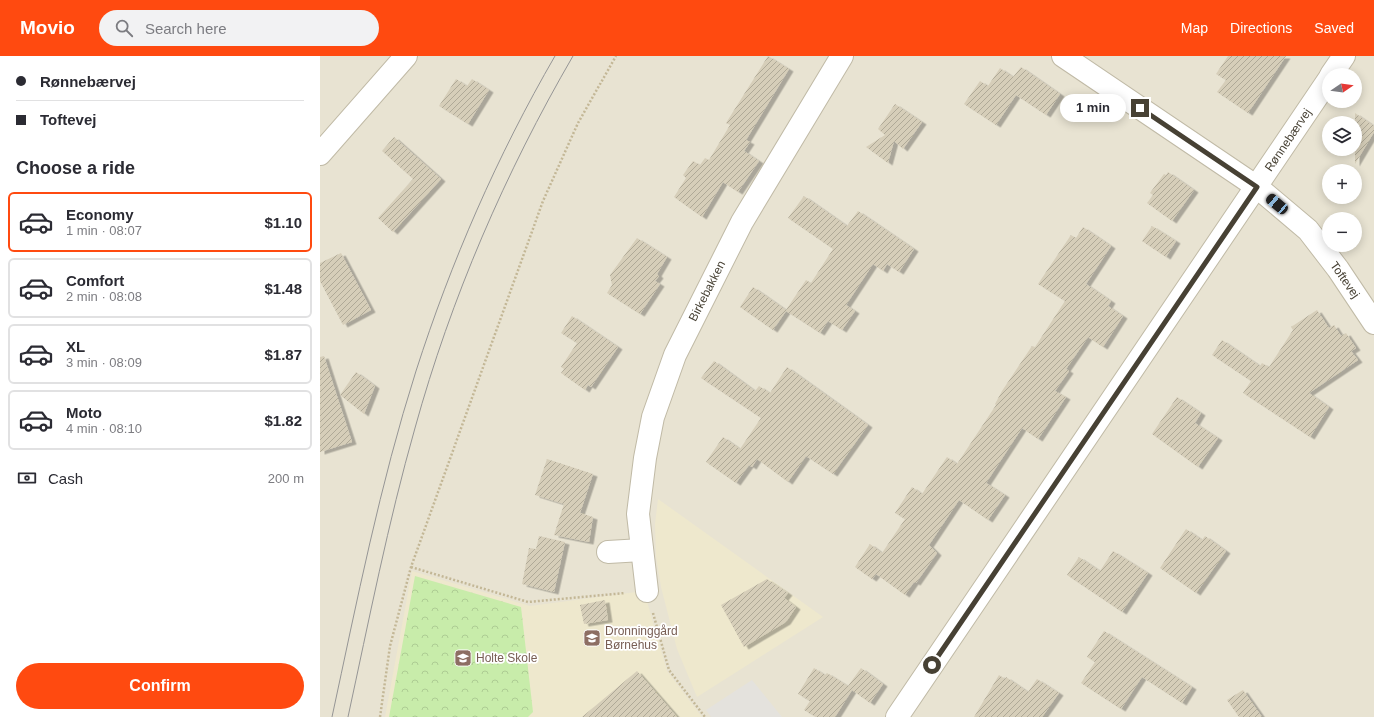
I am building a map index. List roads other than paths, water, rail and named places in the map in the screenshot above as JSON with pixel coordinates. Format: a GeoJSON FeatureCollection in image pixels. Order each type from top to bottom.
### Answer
{"type":"FeatureCollection","features":[{"type":"Feature","properties":{"kind":"street"},"geometry":{"type":"LineString","coordinates":[[320,154],[406,56]]}},
{"type":"Feature","properties":{"kind":"street","name":"Birkebakken"},"geometry":{"type":"LineString","coordinates":[[647,591],[638,514],[645,458],[653,417],[675,355],[742,222],[842,56]]}},
{"type":"Feature","properties":{"kind":"street","name":"Toftevej"},"geometry":{"type":"LineString","coordinates":[[1063,56],[1257,187],[1308,230],[1338,269],[1374,323]]}},
{"type":"Feature","properties":{"kind":"street"},"geometry":{"type":"LineString","coordinates":[[1336,68],[1344,56]]}},
{"type":"Feature","properties":{"kind":"street","name":"Rønnebærvej"},"geometry":{"type":"LineString","coordinates":[[897,717],[1322,90]]}},
{"type":"Feature","properties":{"kind":"street"},"geometry":{"type":"LineString","coordinates":[[608,552],[642,550]]}},
{"type":"Feature","properties":{"kind":"tram line"},"geometry":{"type":"LineString","coordinates":[[332,717],[380,500],[391,456],[416,371],[444,290],[477,210],[514,132],[555,56]]}},
{"type":"Feature","properties":{"kind":"tram line"},"geometry":{"type":"LineString","coordinates":[[348,717],[379,572],[405,464],[429,379],[445,331],[482,237],[503,191],[548,100],[573,56]]}},
{"type":"Feature","properties":{"kind":"place","name":"Dronninggård Børnehus"},"geometry":{"type":"Point","coordinates":[592,638]}},
{"type":"Feature","properties":{"kind":"place","name":"Holte Skole"},"geometry":{"type":"Point","coordinates":[463,658]}}]}
